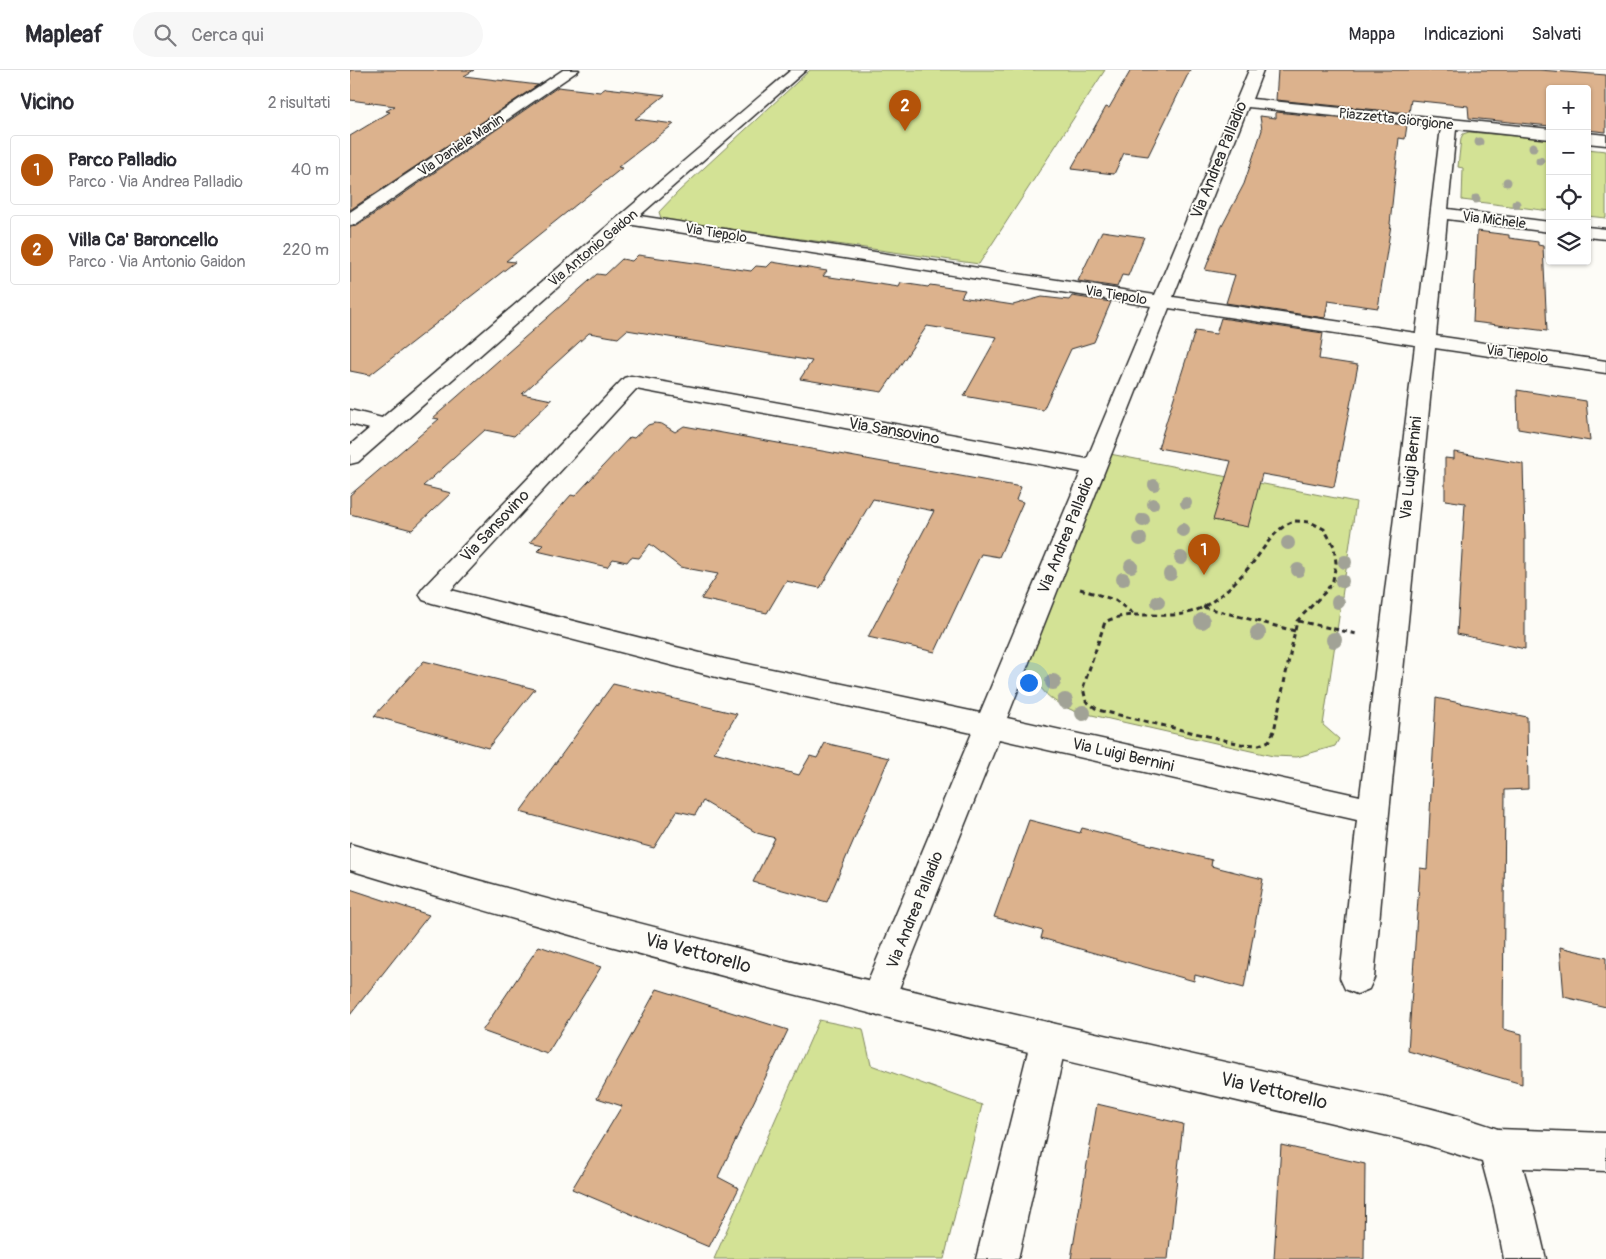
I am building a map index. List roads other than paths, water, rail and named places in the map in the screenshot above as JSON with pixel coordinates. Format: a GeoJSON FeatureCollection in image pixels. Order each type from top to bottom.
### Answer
{"type":"FeatureCollection","features":[{"type":"Feature","properties":{"kind":"street","name":"Via Antonio Gaidon"},"geometry":{"type":"LineString","coordinates":[[350,457],[799,70]]}},
{"type":"Feature","properties":{"kind":"street","name":"Via Andrea Palladio"},"geometry":{"type":"LineString","coordinates":[[878,1000],[1093,467],[1163,302],[1256,70]]}},
{"type":"Feature","properties":{"kind":"street","name":"Via Daniele Manin"},"geometry":{"type":"LineString","coordinates":[[350,220],[565,71]]}},
{"type":"Feature","properties":{"kind":"street","name":"Piazzetta Giorgione"},"geometry":{"type":"LineString","coordinates":[[1242,102],[1546,134]]}},
{"type":"Feature","properties":{"kind":"street","name":"Via Luigi Bernini"},"geometry":{"type":"LineString","coordinates":[[1357,978],[1373,811],[1449,125]]}},
{"type":"Feature","properties":{"kind":"street"},"geometry":{"type":"LineString","coordinates":[[1591,138],[1606,140]]}},
{"type":"Feature","properties":{"kind":"street","name":"Via Michele"},"geometry":{"type":"LineString","coordinates":[[1438,213],[1546,226]]}},
{"type":"Feature","properties":{"kind":"street","name":"Via Tiepolo"},"geometry":{"type":"LineString","coordinates":[[627,219],[1163,302],[1606,367]]}},
{"type":"Feature","properties":{"kind":"street"},"geometry":{"type":"LineString","coordinates":[[1591,232],[1606,234]]}},
{"type":"Feature","properties":{"kind":"street","name":"Via Sansovino"},"geometry":{"type":"LineString","coordinates":[[990,726],[724,670],[432,594],[631,382],[1093,467]]}},
{"type":"Feature","properties":{"kind":"street"},"geometry":{"type":"LineString","coordinates":[[350,417],[386,426]]}},
{"type":"Feature","properties":{"kind":"street","name":"Via Luigi Bernini"},"geometry":{"type":"LineString","coordinates":[[990,726],[1373,811]]}},
{"type":"Feature","properties":{"kind":"street","name":"Via Vettorello"},"geometry":{"type":"LineString","coordinates":[[350,857],[470,894],[878,1000],[1427,1126],[1497,1148],[1606,1152]]}},
{"type":"Feature","properties":{"kind":"street"},"geometry":{"type":"LineString","coordinates":[[997,1259],[1049,1039]]}},
{"type":"Feature","properties":{"kind":"street"},"geometry":{"type":"LineString","coordinates":[[1497,1148],[1514,1207],[1525,1259]]}},
{"type":"Feature","properties":{"kind":"place","name":"Villa Ca' Baroncello"},"geometry":{"type":"Point","coordinates":[905,131]}},
{"type":"Feature","properties":{"kind":"place","name":"Parco Palladio"},"geometry":{"type":"Point","coordinates":[1204,575]}}]}
